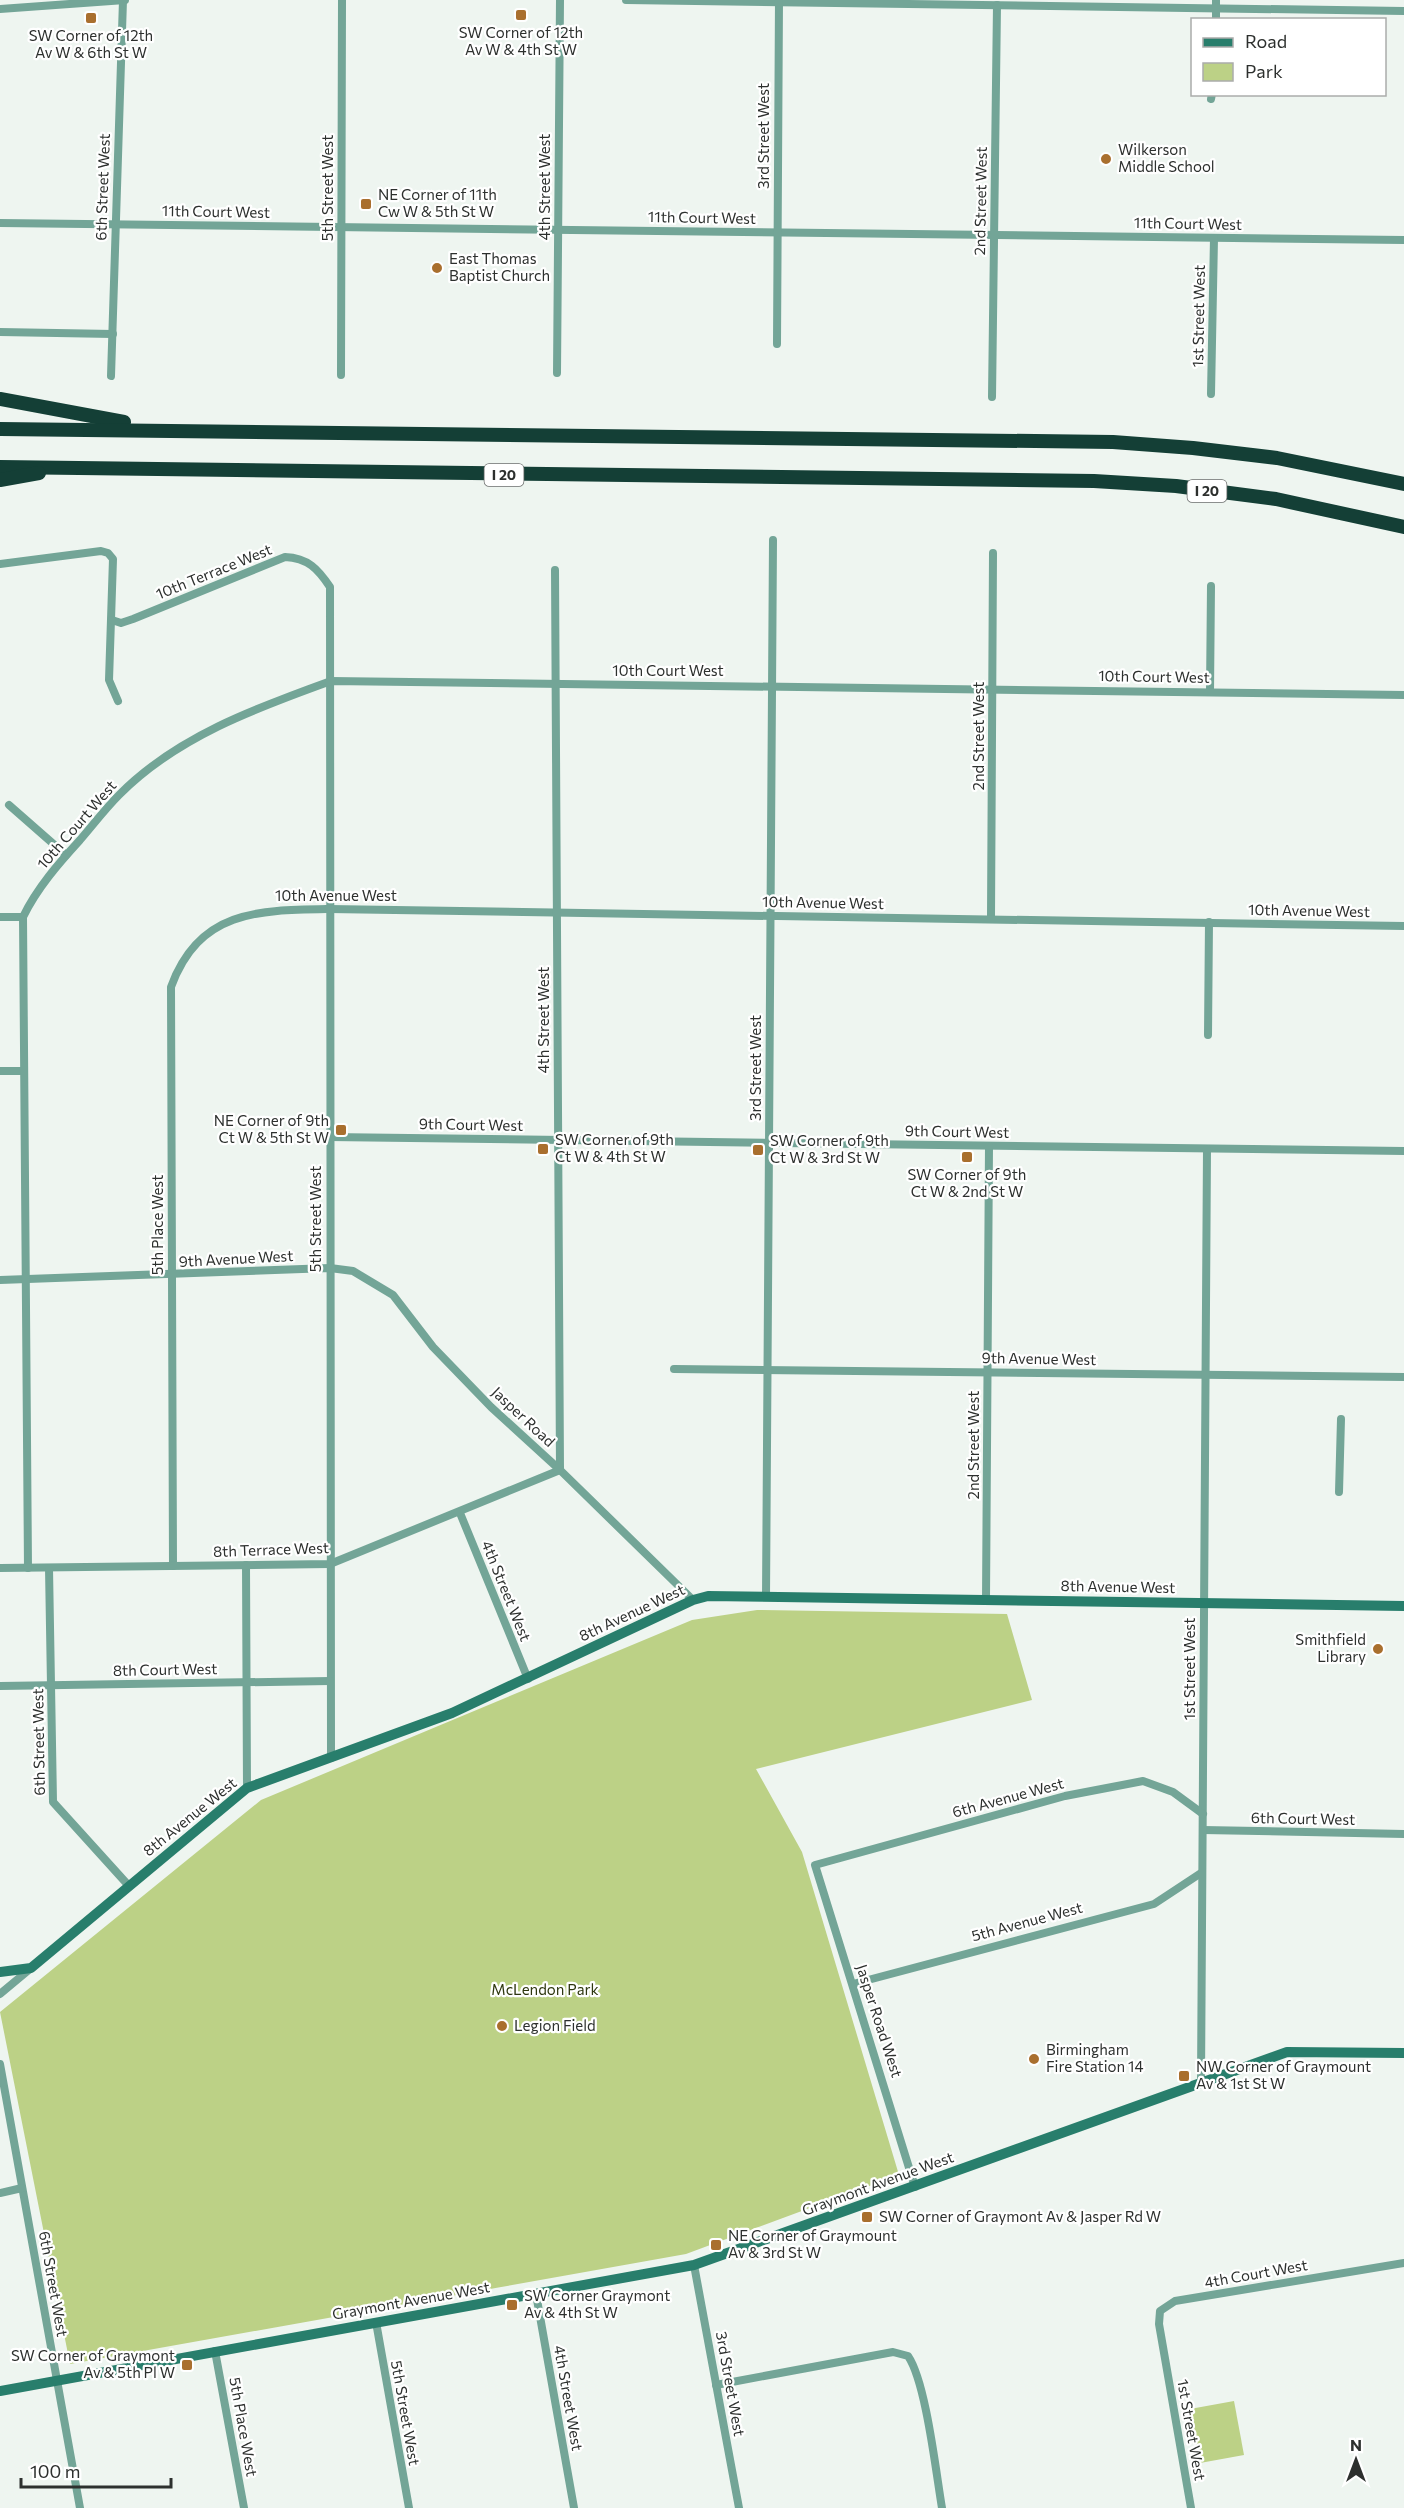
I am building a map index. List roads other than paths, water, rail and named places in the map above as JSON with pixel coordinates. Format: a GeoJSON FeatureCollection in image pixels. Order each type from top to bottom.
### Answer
{"type":"FeatureCollection","features":[{"type":"Feature","properties":{"kind":"highway"},"geometry":{"type":"LineString","coordinates":[[0,399],[101,420],[191,431]]}},
{"type":"Feature","properties":{"kind":"highway"},"geometry":{"type":"LineString","coordinates":[[0,429],[1113,442],[1277,458],[1404,484]]}},
{"type":"Feature","properties":{"kind":"highway","name":"I 20"},"geometry":{"type":"LineString","coordinates":[[0,467],[1094,481],[1176,486],[1276,500],[1404,528]]}},
{"type":"Feature","properties":{"kind":"highway"},"geometry":{"type":"LineString","coordinates":[[0,480],[72,467]]}},
{"type":"Feature","properties":{"kind":"main road","name":"8th Avenue West"},"geometry":{"type":"LineString","coordinates":[[31,1968],[247,1788],[453,1713],[693,1600],[708,1596],[1404,1606]]}},
{"type":"Feature","properties":{"kind":"main road"},"geometry":{"type":"LineString","coordinates":[[0,1972],[31,1968]]}},
{"type":"Feature","properties":{"kind":"main road","name":"Graymont Avenue West"},"geometry":{"type":"LineString","coordinates":[[0,2391],[694,2265],[1287,2052],[1404,2053]]}},
{"type":"Feature","properties":{"kind":"street"},"geometry":{"type":"LineString","coordinates":[[0,9],[124,0]]}},
{"type":"Feature","properties":{"kind":"street","name":"6th Street West"},"geometry":{"type":"LineString","coordinates":[[111,376],[124,0]]}},
{"type":"Feature","properties":{"kind":"street","name":"5th Street West"},"geometry":{"type":"LineString","coordinates":[[341,375],[342,0]]}},
{"type":"Feature","properties":{"kind":"street","name":"4th Street West"},"geometry":{"type":"LineString","coordinates":[[557,373],[560,0]]}},
{"type":"Feature","properties":{"kind":"street"},"geometry":{"type":"LineString","coordinates":[[626,0],[997,5],[1216,4],[1404,11]]}},
{"type":"Feature","properties":{"kind":"street","name":"3rd Street West"},"geometry":{"type":"LineString","coordinates":[[777,344],[779,1]]}},
{"type":"Feature","properties":{"kind":"street","name":"2nd Street West"},"geometry":{"type":"LineString","coordinates":[[992,397],[997,5]]}},
{"type":"Feature","properties":{"kind":"street","name":"11th Court West"},"geometry":{"type":"LineString","coordinates":[[0,223],[1404,240]]}},
{"type":"Feature","properties":{"kind":"street","name":"1st Street West"},"geometry":{"type":"LineString","coordinates":[[1211,394],[1214,238]]}},
{"type":"Feature","properties":{"kind":"street"},"geometry":{"type":"LineString","coordinates":[[0,332],[112,334]]}},
{"type":"Feature","properties":{"kind":"street","name":"3rd Street West"},"geometry":{"type":"LineString","coordinates":[[766,1596],[773,540]]}},
{"type":"Feature","properties":{"kind":"street"},"geometry":{"type":"LineString","coordinates":[[0,564],[101,551],[108,553],[113,559],[109,680],[117,701]]}},
{"type":"Feature","properties":{"kind":"street","name":"2nd Street West"},"geometry":{"type":"LineString","coordinates":[[991,918],[993,553]]}},
{"type":"Feature","properties":{"kind":"street","name":"10th Terrace West"},"geometry":{"type":"LineString","coordinates":[[112,620],[121,623],[133,620],[285,557],[296,557],[317,567],[330,587],[331,681]]}},
{"type":"Feature","properties":{"kind":"street","name":"4th Street West"},"geometry":{"type":"LineString","coordinates":[[555,570],[560,1470]]}},
{"type":"Feature","properties":{"kind":"street"},"geometry":{"type":"LineString","coordinates":[[1210,692],[1211,586]]}},
{"type":"Feature","properties":{"kind":"street","name":"5th Street West"},"geometry":{"type":"LineString","coordinates":[[331,681],[329,909],[331,1758]]}},
{"type":"Feature","properties":{"kind":"street","name":"10th Court West"},"geometry":{"type":"LineString","coordinates":[[22,917],[30,901],[66,855],[119,795],[154,765],[192,740],[258,707],[331,681],[1404,695]]}},
{"type":"Feature","properties":{"kind":"street"},"geometry":{"type":"LineString","coordinates":[[9,805],[66,855]]}},
{"type":"Feature","properties":{"kind":"street","name":"10th Avenue West"},"geometry":{"type":"LineString","coordinates":[[241,916],[267,910],[329,909],[1404,926]]}},
{"type":"Feature","properties":{"kind":"street","name":"5th Place West"},"geometry":{"type":"LineString","coordinates":[[173,1566],[171,987],[177,970],[192,948],[204,936],[241,916]]}},
{"type":"Feature","properties":{"kind":"street"},"geometry":{"type":"LineString","coordinates":[[0,917],[22,917],[28,1568]]}},
{"type":"Feature","properties":{"kind":"street"},"geometry":{"type":"LineString","coordinates":[[1208,1035],[1209,922]]}},
{"type":"Feature","properties":{"kind":"street"},"geometry":{"type":"LineString","coordinates":[[0,1071],[24,1071]]}},
{"type":"Feature","properties":{"kind":"street","name":"9th Court West"},"geometry":{"type":"LineString","coordinates":[[329,1137],[1404,1151]]}},
{"type":"Feature","properties":{"kind":"street","name":"2nd Street West"},"geometry":{"type":"LineString","coordinates":[[986,1600],[989,1146]]}},
{"type":"Feature","properties":{"kind":"street","name":"1st Street West"},"geometry":{"type":"LineString","coordinates":[[1201,2081],[1207,1149]]}},
{"type":"Feature","properties":{"kind":"street","name":"9th Avenue West"},"geometry":{"type":"LineString","coordinates":[[0,1280],[330,1268]]}},
{"type":"Feature","properties":{"kind":"street","name":"Jasper Road"},"geometry":{"type":"LineString","coordinates":[[330,1268],[353,1271],[393,1295],[433,1347],[474,1390],[693,1600]]}},
{"type":"Feature","properties":{"kind":"street","name":"9th Avenue West"},"geometry":{"type":"LineString","coordinates":[[674,1369],[1404,1377]]}},
{"type":"Feature","properties":{"kind":"street"},"geometry":{"type":"LineString","coordinates":[[1339,1492],[1341,1419]]}},
{"type":"Feature","properties":{"kind":"street","name":"8th Terrace West"},"geometry":{"type":"LineString","coordinates":[[0,1568],[330,1564],[460,1513],[560,1470]]}},
{"type":"Feature","properties":{"kind":"street","name":"4th Street West"},"geometry":{"type":"LineString","coordinates":[[460,1513],[528,1679]]}},
{"type":"Feature","properties":{"kind":"street"},"geometry":{"type":"LineString","coordinates":[[246,1565],[247,1788]]}},
{"type":"Feature","properties":{"kind":"street","name":"6th Street West"},"geometry":{"type":"LineString","coordinates":[[49,1568],[53,1802],[129,1886]]}},
{"type":"Feature","properties":{"kind":"street","name":"8th Court West"},"geometry":{"type":"LineString","coordinates":[[0,1686],[330,1682]]}},
{"type":"Feature","properties":{"kind":"street","name":"6th Avenue West"},"geometry":{"type":"LineString","coordinates":[[815,1865],[1065,1796],[1143,1781],[1173,1792],[1203,1814]]}},
{"type":"Feature","properties":{"kind":"street","name":"6th Court West"},"geometry":{"type":"LineString","coordinates":[[1203,1830],[1404,1834]]}},
{"type":"Feature","properties":{"kind":"street","name":"Jasper Road West"},"geometry":{"type":"LineString","coordinates":[[815,1865],[915,2187]]}},
{"type":"Feature","properties":{"kind":"street","name":"5th Avenue West"},"geometry":{"type":"LineString","coordinates":[[853,1984],[1154,1904],[1201,1873]]}},
{"type":"Feature","properties":{"kind":"street"},"geometry":{"type":"LineString","coordinates":[[0,1994],[31,1968]]}},
{"type":"Feature","properties":{"kind":"street","name":"6th Street West"},"geometry":{"type":"LineString","coordinates":[[0,2064],[80,2508]]}},
{"type":"Feature","properties":{"kind":"street"},"geometry":{"type":"LineString","coordinates":[[0,2193],[22,2188]]}},
{"type":"Feature","properties":{"kind":"street","name":"4th Court West"},"geometry":{"type":"LineString","coordinates":[[1164,2356],[1159,2324],[1160,2311],[1175,2301],[1404,2263]]}},
{"type":"Feature","properties":{"kind":"street","name":"3rd Street West"},"geometry":{"type":"LineString","coordinates":[[694,2265],[739,2508]]}},
{"type":"Feature","properties":{"kind":"street","name":"4th Street West"},"geometry":{"type":"LineString","coordinates":[[536,2294],[574,2508]]}},
{"type":"Feature","properties":{"kind":"street","name":"5th Street West"},"geometry":{"type":"LineString","coordinates":[[376,2322],[409,2508]]}},
{"type":"Feature","properties":{"kind":"street","name":"5th Place West"},"geometry":{"type":"LineString","coordinates":[[215,2351],[244,2508]]}},
{"type":"Feature","properties":{"kind":"street"},"geometry":{"type":"LineString","coordinates":[[716,2385],[893,2352],[908,2356],[914,2364],[922,2398],[942,2508]]}},
{"type":"Feature","properties":{"kind":"street","name":"1st Street West"},"geometry":{"type":"LineString","coordinates":[[1164,2356],[1191,2508]]}},
{"type":"Feature","properties":{"kind":"place","name":"SW Corner of 12th Av W & 4th St W"},"geometry":{"type":"Point","coordinates":[521,15]}},
{"type":"Feature","properties":{"kind":"place","name":"SW Corner of 12th Av W & 6th St W"},"geometry":{"type":"Point","coordinates":[91,18]}},
{"type":"Feature","properties":{"kind":"place","name":"Wilkerson Middle School"},"geometry":{"type":"Point","coordinates":[1106,159]}},
{"type":"Feature","properties":{"kind":"place","name":"NE Corner of 11th Cw W & 5th St W"},"geometry":{"type":"Point","coordinates":[366,204]}},
{"type":"Feature","properties":{"kind":"place","name":"East Thomas Baptist Church"},"geometry":{"type":"Point","coordinates":[437,268]}},
{"type":"Feature","properties":{"kind":"place","name":"NE Corner of 9th Ct W & 5th St W"},"geometry":{"type":"Point","coordinates":[341,1130]}},
{"type":"Feature","properties":{"kind":"place","name":"SW Corner of 9th Ct W & 4th St W"},"geometry":{"type":"Point","coordinates":[543,1149]}},
{"type":"Feature","properties":{"kind":"place","name":"SW Corner of 9th Ct W & 3rd St W"},"geometry":{"type":"Point","coordinates":[758,1150]}},
{"type":"Feature","properties":{"kind":"place","name":"SW Corner of 9th Ct W & 2nd St W"},"geometry":{"type":"Point","coordinates":[967,1157]}},
{"type":"Feature","properties":{"kind":"place","name":"Smithfield Library"},"geometry":{"type":"Point","coordinates":[1378,1649]}},
{"type":"Feature","properties":{"kind":"place","name":"Legion Field"},"geometry":{"type":"Point","coordinates":[502,2026]}},
{"type":"Feature","properties":{"kind":"place","name":"Birmingham Fire Station 14"},"geometry":{"type":"Point","coordinates":[1034,2059]}},
{"type":"Feature","properties":{"kind":"place","name":"NW Corner of Graymount Av & 1st St W"},"geometry":{"type":"Point","coordinates":[1184,2076]}},
{"type":"Feature","properties":{"kind":"place","name":"SW Corner of Graymont Av & Jasper Rd W"},"geometry":{"type":"Point","coordinates":[867,2217]}},
{"type":"Feature","properties":{"kind":"place","name":"NE Corner of Graymount Av & 3rd St W"},"geometry":{"type":"Point","coordinates":[716,2245]}},
{"type":"Feature","properties":{"kind":"place","name":"SW Corner Graymont Av & 4th St W"},"geometry":{"type":"Point","coordinates":[512,2305]}},
{"type":"Feature","properties":{"kind":"place","name":"SW Corner of Graymont Av & 5th Pl W"},"geometry":{"type":"Point","coordinates":[187,2365]}},
{"type":"Feature","properties":{"kind":"park label","name":"McLendon Park"},"geometry":{"type":"Point","coordinates":[545,1990]}}]}
